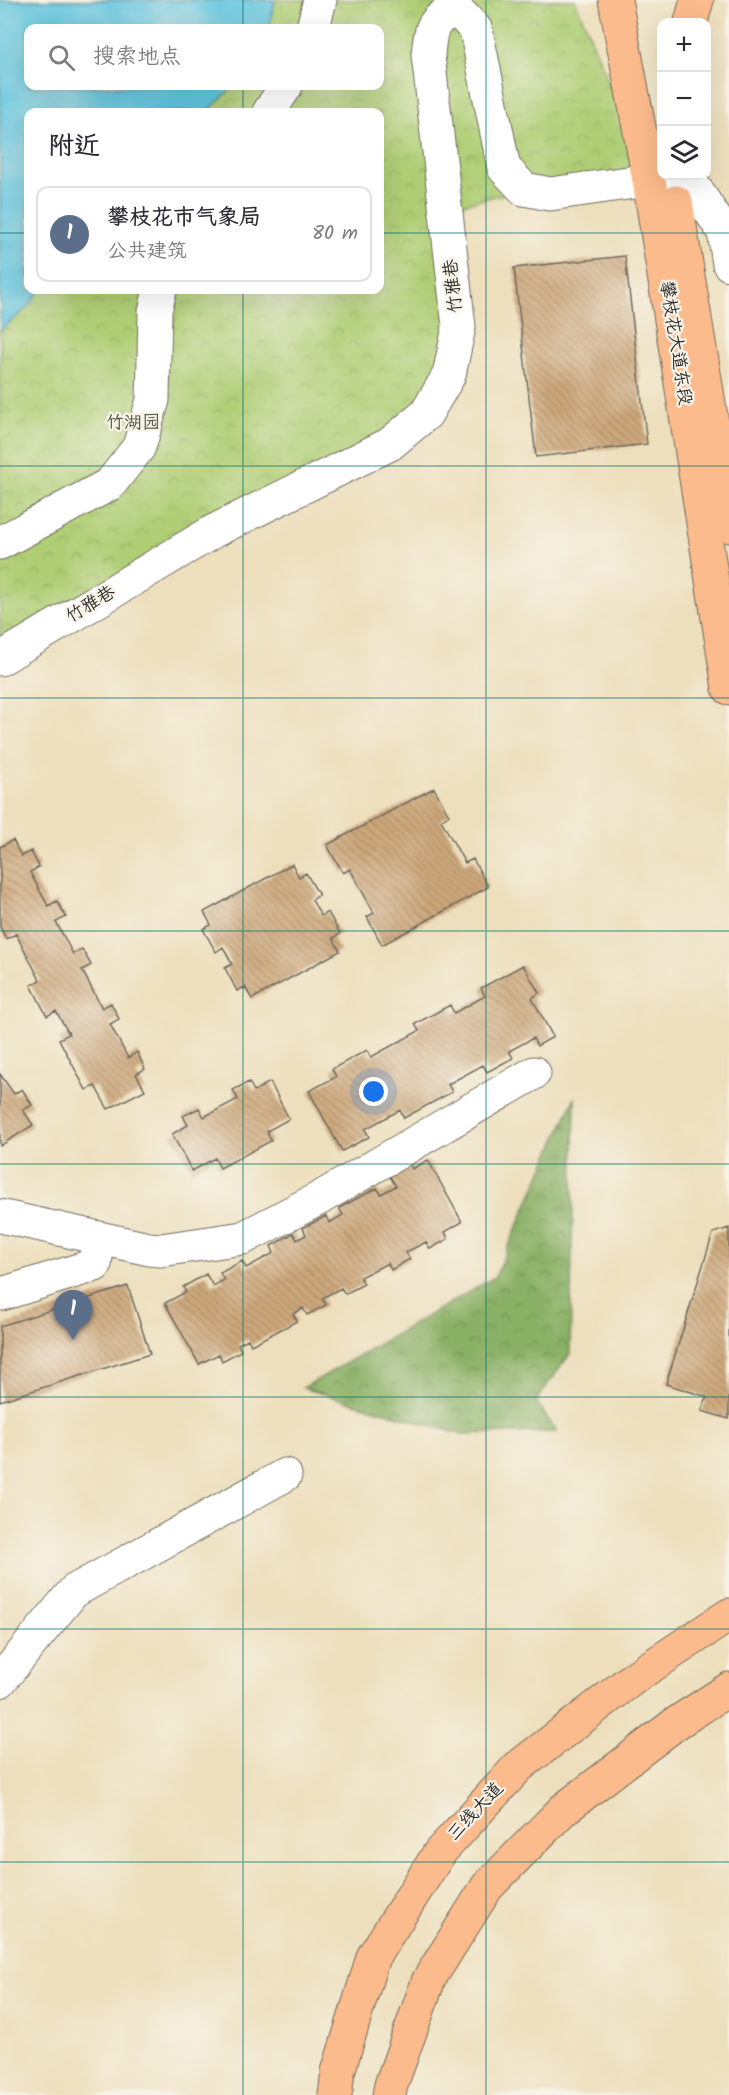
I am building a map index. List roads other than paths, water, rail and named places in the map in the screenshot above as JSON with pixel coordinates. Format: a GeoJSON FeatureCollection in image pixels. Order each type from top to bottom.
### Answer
{"type":"FeatureCollection","features":[{"type":"Feature","properties":{"kind":"main road","name":"攀枝花大道东段"},"geometry":{"type":"LineString","coordinates":[[615,0],[657,164]]}},
{"type":"Feature","properties":{"kind":"main road"},"geometry":{"type":"LineString","coordinates":[[637,0],[657,98]]}},
{"type":"Feature","properties":{"kind":"main road"},"geometry":{"type":"LineString","coordinates":[[692,18],[697,0]]}},
{"type":"Feature","properties":{"kind":"main road","name":"攀枝花大道东段"},"geometry":{"type":"LineString","coordinates":[[661,180],[729,526]]}},
{"type":"Feature","properties":{"kind":"main road","name":"攀枝花大道东段"},"geometry":{"type":"LineString","coordinates":[[661,180],[729,688]]}},
{"type":"Feature","properties":{"kind":"main road","name":"三线大道"},"geometry":{"type":"LineString","coordinates":[[335,2095],[338,2072],[373,1957],[440,1852],[518,1767],[635,1677],[729,1615]]}},
{"type":"Feature","properties":{"kind":"main road"},"geometry":{"type":"LineString","coordinates":[[389,2095],[429,1979],[487,1887],[563,1810],[675,1724],[729,1689]]}},
{"type":"Feature","properties":{"kind":"main road"},"geometry":{"type":"LineString","coordinates":[[675,1724],[729,1714]]}},
{"type":"Feature","properties":{"kind":"street"},"geometry":{"type":"LineString","coordinates":[[314,24],[320,0]]}},
{"type":"Feature","properties":{"kind":"street","name":"竹雅巷"},"geometry":{"type":"LineString","coordinates":[[0,659],[214,531],[390,444],[426,414],[449,375],[459,327],[428,55],[430,35],[438,18],[449,12],[462,15],[476,30],[504,168],[524,189],[550,194],[657,176]]}},
{"type":"Feature","properties":{"kind":"street"},"geometry":{"type":"LineString","coordinates":[[272,108],[283,90]]}},
{"type":"Feature","properties":{"kind":"street"},"geometry":{"type":"LineString","coordinates":[[690,180],[724,232],[729,264]]}},
{"type":"Feature","properties":{"kind":"street"},"geometry":{"type":"LineString","coordinates":[[0,543],[110,483],[139,447],[153,400],[155,311],[159,294]]}},
{"type":"Feature","properties":{"kind":"street"},"geometry":{"type":"LineString","coordinates":[[0,1216],[149,1250],[243,1238],[320,1198],[534,1073]]}},
{"type":"Feature","properties":{"kind":"street"},"geometry":{"type":"LineString","coordinates":[[2,1294],[95,1265],[98,1239]]}},
{"type":"Feature","properties":{"kind":"street"},"geometry":{"type":"LineString","coordinates":[[0,1681],[74,1591],[285,1475]]}},
{"type":"Feature","properties":{"kind":"water"},"geometry":{"type":"Polygon","coordinates":[[[0,0],[275,0],[270,24],[24,24],[24,90],[230,90],[211,108],[24,108],[24,294],[37,294],[30,305],[0,331],[0,0]]]}},
{"type":"Feature","properties":{"kind":"place","name":"攀枝花市气象局"},"geometry":{"type":"Point","coordinates":[73,1340]}},
{"type":"Feature","properties":{"kind":"park label","name":"竹湖园"},"geometry":{"type":"Point","coordinates":[133,423]}}]}
